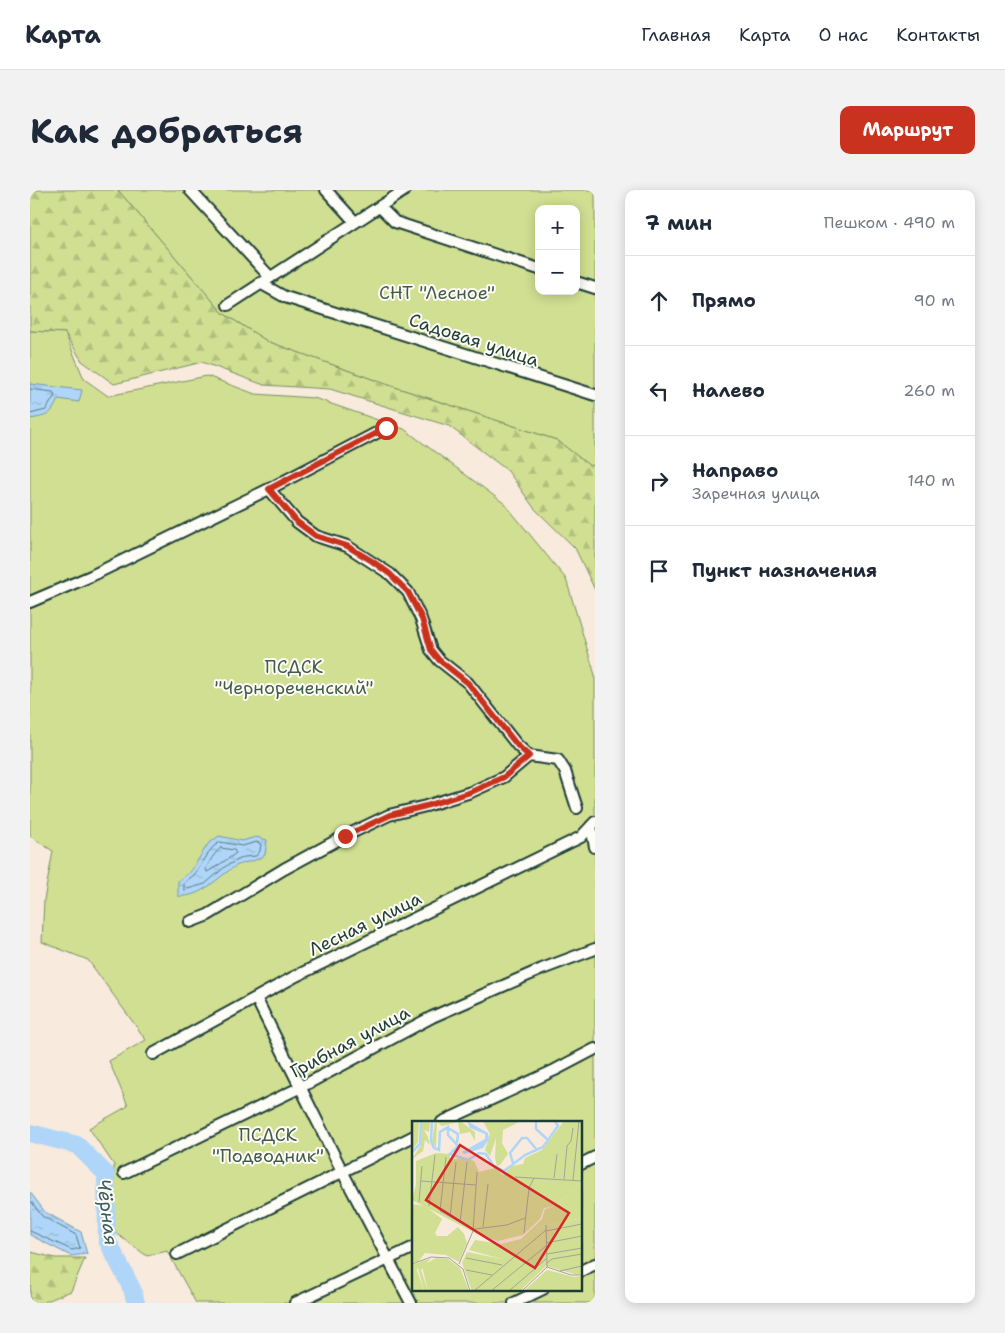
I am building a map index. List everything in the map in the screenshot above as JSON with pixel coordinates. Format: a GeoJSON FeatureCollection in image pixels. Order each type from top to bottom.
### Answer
{"type":"FeatureCollection","features":[{"type":"Feature","properties":{"kind":"street"},"geometry":{"type":"LineString","coordinates":[[190,190],[270,277]]}},
{"type":"Feature","properties":{"kind":"street"},"geometry":{"type":"LineString","coordinates":[[326,190],[355,222]]}},
{"type":"Feature","properties":{"kind":"street"},"geometry":{"type":"LineString","coordinates":[[228,305],[405,190]]}},
{"type":"Feature","properties":{"kind":"street"},"geometry":{"type":"LineString","coordinates":[[380,207],[396,222],[535,268]]}},
{"type":"Feature","properties":{"kind":"street","name":"Садовая улица"},"geometry":{"type":"LineString","coordinates":[[260,283],[285,298],[595,396]]}},
{"type":"Feature","properties":{"kind":"street"},"geometry":{"type":"LineString","coordinates":[[580,283],[595,288]]}},
{"type":"Feature","properties":{"kind":"street"},"geometry":{"type":"LineString","coordinates":[[30,602],[90,576],[269,489],[386,428]]}},
{"type":"Feature","properties":{"kind":"street"},"geometry":{"type":"LineString","coordinates":[[269,489],[297,522],[316,536],[347,546],[372,561],[390,574],[408,592],[422,619],[431,650],[439,660],[468,683],[517,745],[529,756],[558,760],[565,771],[577,808]]}},
{"type":"Feature","properties":{"kind":"street"},"geometry":{"type":"LineString","coordinates":[[190,922],[208,915],[301,859],[367,825],[390,815],[471,792],[504,777],[529,756]]}},
{"type":"Feature","properties":{"kind":"street"},"geometry":{"type":"LineString","coordinates":[[593,824],[595,847]]}},
{"type":"Feature","properties":{"kind":"street","name":"Лесная улица"},"geometry":{"type":"LineString","coordinates":[[153,1054],[294,977],[581,837],[593,824]]}},
{"type":"Feature","properties":{"kind":"street","name":"Грибная улица"},"geometry":{"type":"LineString","coordinates":[[124,1173],[301,1087],[432,1017],[542,969],[595,949]]}},
{"type":"Feature","properties":{"kind":"street"},"geometry":{"type":"LineString","coordinates":[[256,998],[342,1171],[411,1303]]}},
{"type":"Feature","properties":{"kind":"street"},"geometry":{"type":"LineString","coordinates":[[444,1121],[555,1070],[595,1049]]}},
{"type":"Feature","properties":{"kind":"street"},"geometry":{"type":"LineString","coordinates":[[177,1254],[412,1137]]}},
{"type":"Feature","properties":{"kind":"street"},"geometry":{"type":"LineString","coordinates":[[582,1164],[595,1157]]}},
{"type":"Feature","properties":{"kind":"street"},"geometry":{"type":"LineString","coordinates":[[295,1303],[412,1248]]}},
{"type":"Feature","properties":{"kind":"street"},"geometry":{"type":"LineString","coordinates":[[582,1270],[595,1264]]}},
{"type":"Feature","properties":{"kind":"street"},"geometry":{"type":"LineString","coordinates":[[514,1303],[541,1290]]}},
{"type":"Feature","properties":{"kind":"green space"},"geometry":{"type":"Polygon","coordinates":[[[30,190],[118,190],[223,313],[267,341],[386,384],[557,440],[590,466],[595,464],[595,590],[575,548],[534,508],[508,471],[449,426],[330,389],[264,385],[202,362],[114,384],[82,361],[65,333],[30,331],[30,190]]]}},
{"type":"Feature","properties":{"kind":"green space","name":"СНТ \"Лесное\""},"geometry":{"type":"Polygon","coordinates":[[[118,190],[595,190],[595,464],[590,466],[557,440],[386,384],[267,341],[223,313],[118,190]]]}},
{"type":"Feature","properties":{"kind":"green space","name":"ПСДСК \"Чернореченский\""},"geometry":{"type":"Polygon","coordinates":[[[30,331],[65,333],[84,379],[108,396],[207,376],[255,394],[314,398],[404,429],[505,504],[566,579],[595,675],[595,1303],[196,1303],[167,1251],[147,1256],[114,1232],[114,1165],[89,1128],[128,1106],[109,1061],[146,1040],[88,960],[42,942],[44,900],[53,851],[30,836],[30,331]]]}},
{"type":"Feature","properties":{"kind":"green space"},"geometry":{"type":"Polygon","coordinates":[[[31,1252],[55,1258],[85,1258],[71,1291],[42,1303],[30,1303],[31,1252]]]}},
{"type":"Feature","properties":{"kind":"water"},"geometry":{"type":"Polygon","coordinates":[[[30,384],[82,390],[79,402],[58,399],[51,412],[41,417],[30,419],[30,384]]]}},
{"type":"Feature","properties":{"kind":"water"},"geometry":{"type":"Polygon","coordinates":[[[219,836],[242,841],[256,837],[267,840],[265,855],[236,866],[195,894],[178,896],[178,881],[191,871],[208,844],[219,836]]]}},
{"type":"Feature","properties":{"kind":"water"},"geometry":{"type":"Polygon","coordinates":[[[30,1192],[45,1212],[81,1232],[87,1254],[71,1256],[30,1235],[30,1192]]]}},
{"type":"Feature","properties":{"kind":"waterway","name":"Чёрная"},"geometry":{"type":"LineString","coordinates":[[30,1133],[77,1145],[106,1174],[107,1240],[132,1289],[136,1303]]}},
{"type":"Feature","properties":{"kind":"route"},"geometry":{"type":"LineString","coordinates":[[345,836],[390,815],[471,792],[504,777],[529,756],[517,745],[468,683],[439,660],[431,650],[422,619],[408,592],[390,574],[372,561],[347,546],[316,536],[297,522],[269,489],[386,428]]}},
{"type":"Feature","properties":{"kind":"park label","name":"ПСДСК \"Подводник\""},"geometry":{"type":"Point","coordinates":[268,1145]}}]}
